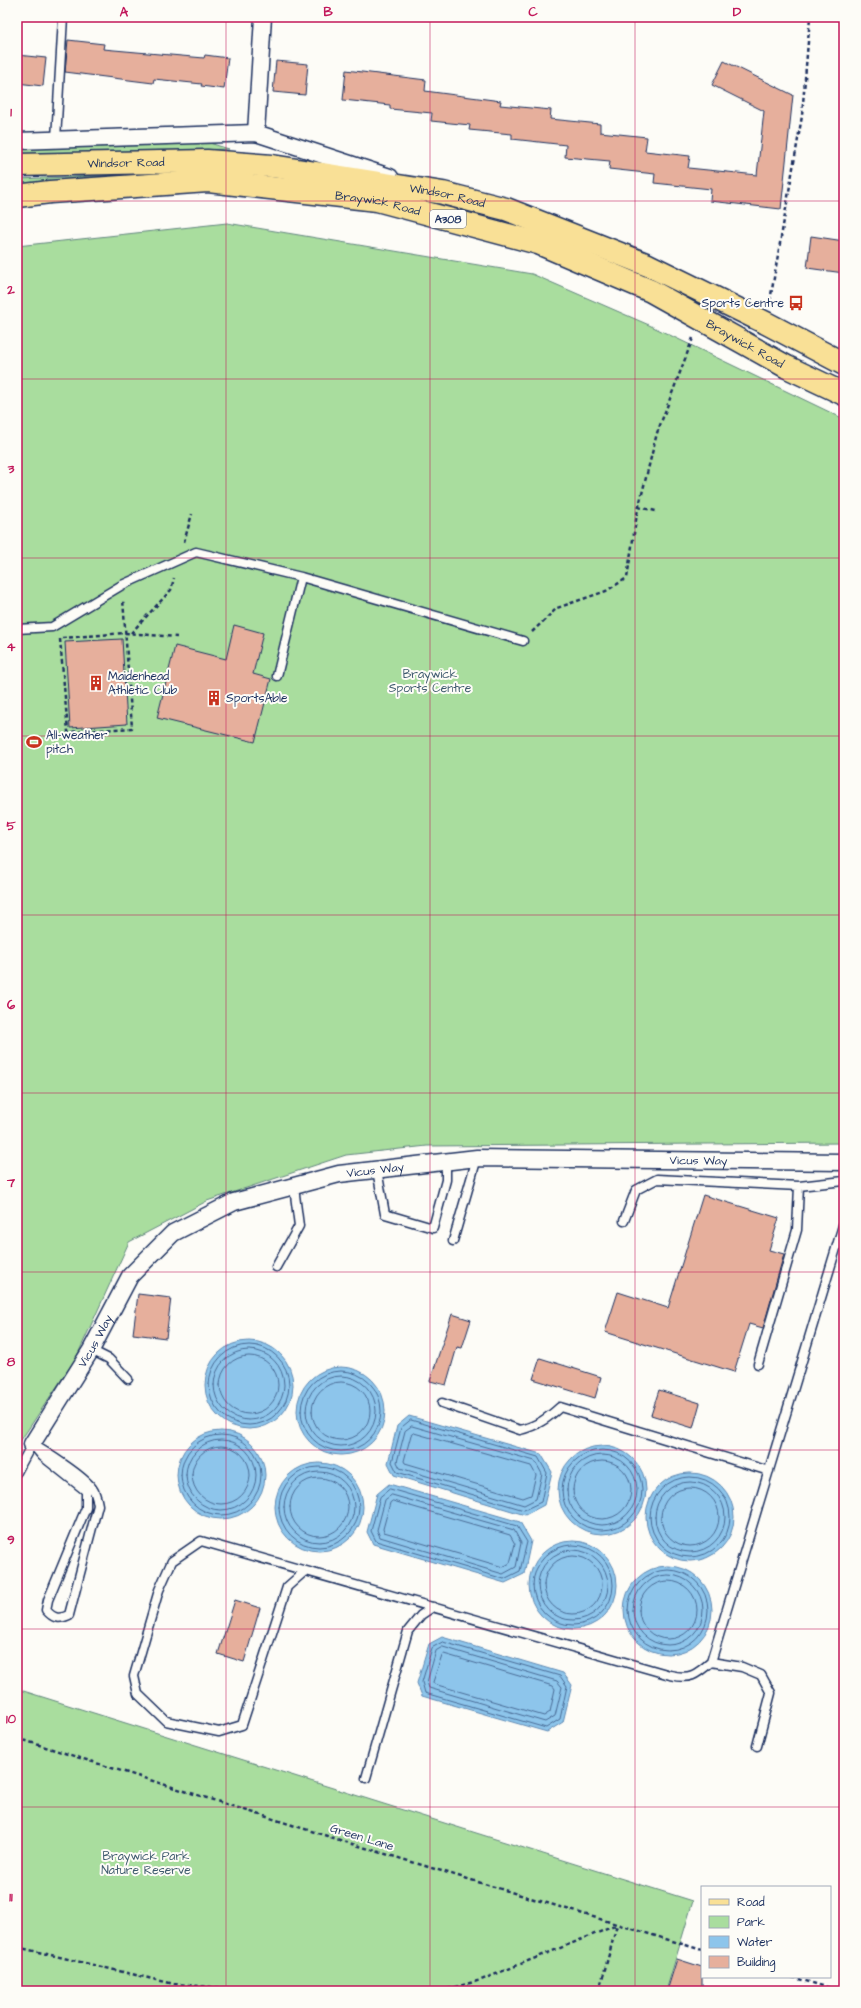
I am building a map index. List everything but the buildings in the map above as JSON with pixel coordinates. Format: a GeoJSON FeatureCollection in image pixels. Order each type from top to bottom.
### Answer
{"type":"FeatureCollection","features":[{"type":"Feature","properties":{"kind":"main road","name":"Windsor Road"},"geometry":{"type":"LineString","coordinates":[[17,165],[207,161],[272,166],[443,193],[506,209],[648,265],[766,323],[844,364]]}},
{"type":"Feature","properties":{"kind":"main road","name":"Braywick Road"},"geometry":{"type":"LineString","coordinates":[[17,196],[50,192],[208,182],[377,200],[538,243],[651,291],[787,367],[844,394]]}},
{"type":"Feature","properties":{"kind":"street"},"geometry":{"type":"LineString","coordinates":[[256,133],[263,17]]}},
{"type":"Feature","properties":{"kind":"street","name":"Braywick Road"},"geometry":{"type":"LineString","coordinates":[[17,140],[256,133],[443,193]]}},
{"type":"Feature","properties":{"kind":"street","name":"Vicus Way"},"geometry":{"type":"LineString","coordinates":[[32,1444],[91,1350],[130,1276],[173,1233],[234,1202],[339,1174],[477,1158],[844,1162]]}},
{"type":"Feature","properties":{"kind":"lane"},"geometry":{"type":"LineString","coordinates":[[56,139],[63,17]]}},
{"type":"Feature","properties":{"kind":"lane"},"geometry":{"type":"LineString","coordinates":[[17,629],[52,627],[122,585],[196,552],[301,577],[523,641]]}},
{"type":"Feature","properties":{"kind":"lane"},"geometry":{"type":"LineString","coordinates":[[277,676],[301,577]]}},
{"type":"Feature","properties":{"kind":"lane"},"geometry":{"type":"LineString","coordinates":[[453,1241],[477,1158]]}},
{"type":"Feature","properties":{"kind":"lane"},"geometry":{"type":"LineString","coordinates":[[377,1170],[385,1214],[433,1228],[446,1180],[446,1162]]}},
{"type":"Feature","properties":{"kind":"lane"},"geometry":{"type":"LineString","coordinates":[[624,1221],[636,1190],[657,1179],[799,1186],[844,1181]]}},
{"type":"Feature","properties":{"kind":"lane"},"geometry":{"type":"LineString","coordinates":[[758,1364],[797,1230],[799,1186]]}},
{"type":"Feature","properties":{"kind":"lane"},"geometry":{"type":"LineString","coordinates":[[276,1267],[299,1226],[294,1187]]}},
{"type":"Feature","properties":{"kind":"lane"},"geometry":{"type":"LineString","coordinates":[[305,1571],[287,1587],[242,1725],[219,1732],[166,1721],[138,1694],[134,1676],[159,1590],[172,1562],[186,1550],[201,1541],[684,1679],[699,1673],[711,1662],[844,1222]]}},
{"type":"Feature","properties":{"kind":"lane"},"geometry":{"type":"LineString","coordinates":[[91,1350],[109,1359],[128,1379]]}},
{"type":"Feature","properties":{"kind":"lane"},"geometry":{"type":"LineString","coordinates":[[442,1403],[520,1430],[532,1428],[546,1420],[560,1407],[769,1471]]}},
{"type":"Feature","properties":{"kind":"lane"},"geometry":{"type":"LineString","coordinates":[[32,1444],[48,1453],[91,1486],[97,1500],[96,1519],[69,1615],[62,1619],[53,1617],[46,1610],[48,1600],[86,1508],[86,1491],[42,1456],[32,1444]]}},
{"type":"Feature","properties":{"kind":"lane"},"geometry":{"type":"LineString","coordinates":[[17,1472],[32,1444]]}},
{"type":"Feature","properties":{"kind":"lane"},"geometry":{"type":"LineString","coordinates":[[366,1778],[408,1631],[421,1615],[433,1607]]}},
{"type":"Feature","properties":{"kind":"lane"},"geometry":{"type":"LineString","coordinates":[[711,1662],[742,1667],[761,1675],[771,1693],[757,1746]]}},
{"type":"Feature","properties":{"kind":"path"},"geometry":{"type":"LineString","coordinates":[[766,323],[802,116],[810,17]]}},
{"type":"Feature","properties":{"kind":"path"},"geometry":{"type":"LineString","coordinates":[[523,641],[557,608],[606,591],[627,578],[638,507],[657,432],[693,337]]}},
{"type":"Feature","properties":{"kind":"path"},"geometry":{"type":"LineString","coordinates":[[638,507],[656,511]]}},
{"type":"Feature","properties":{"kind":"path"},"geometry":{"type":"LineString","coordinates":[[131,633],[171,590],[178,560],[192,514]]}},
{"type":"Feature","properties":{"kind":"path"},"geometry":{"type":"LineString","coordinates":[[122,585],[125,633],[132,728],[68,732],[59,638],[125,633],[177,637]]}},
{"type":"Feature","properties":{"kind":"path","name":"Green Lane"},"geometry":{"type":"LineString","coordinates":[[17,1738],[346,1842],[701,1950]]}},
{"type":"Feature","properties":{"kind":"path"},"geometry":{"type":"LineString","coordinates":[[441,1991],[481,1980],[617,1925]]}},
{"type":"Feature","properties":{"kind":"path"},"geometry":{"type":"LineString","coordinates":[[599,1991],[617,1925]]}},
{"type":"Feature","properties":{"kind":"path"},"geometry":{"type":"LineString","coordinates":[[17,1948],[174,1984],[260,1991]]}},
{"type":"Feature","properties":{"kind":"path"},"geometry":{"type":"LineString","coordinates":[[795,1978],[840,1991]]}},
{"type":"Feature","properties":{"kind":"green space"},"geometry":{"type":"Polygon","coordinates":[[[206,142],[229,149],[17,155],[17,147],[206,142]]]}},
{"type":"Feature","properties":{"kind":"green space"},"geometry":{"type":"Polygon","coordinates":[[[150,174],[17,190],[17,179],[150,174]]]}},
{"type":"Feature","properties":{"kind":"green space","name":"Braywick Sports Centre"},"geometry":{"type":"Polygon","coordinates":[[[227,223],[532,274],[649,325],[844,419],[844,1143],[427,1146],[346,1155],[207,1201],[129,1242],[76,1358],[17,1446],[17,246],[227,223]]]}},
{"type":"Feature","properties":{"kind":"green space","name":"Braywick Park Nature Reserve"},"geometry":{"type":"Polygon","coordinates":[[[17,1689],[693,1901],[666,1991],[17,1991],[17,1689]]]}},
{"type":"Feature","properties":{"kind":"water"},"geometry":{"type":"Polygon","coordinates":[[[240,1341],[258,1341],[274,1348],[286,1360],[293,1376],[293,1394],[286,1410],[274,1422],[258,1429],[240,1429],[224,1422],[212,1410],[205,1394],[205,1376],[212,1360],[224,1348],[240,1341]]]}},
{"type":"Feature","properties":{"kind":"water"},"geometry":{"type":"Polygon","coordinates":[[[332,1367],[350,1367],[366,1374],[378,1386],[385,1402],[385,1420],[378,1436],[366,1448],[350,1455],[332,1455],[316,1448],[304,1436],[297,1420],[297,1402],[304,1386],[316,1374],[332,1367]]]}},
{"type":"Feature","properties":{"kind":"water"},"geometry":{"type":"Polygon","coordinates":[[[409,1416],[541,1454],[552,1472],[544,1505],[525,1515],[394,1475],[388,1463],[397,1426],[409,1416]]]}},
{"type":"Feature","properties":{"kind":"water"},"geometry":{"type":"Polygon","coordinates":[[[212,1431],[230,1431],[246,1438],[258,1450],[265,1466],[265,1484],[258,1500],[246,1512],[230,1519],[212,1519],[196,1512],[184,1500],[177,1484],[177,1466],[184,1450],[196,1438],[212,1431]]]}},
{"type":"Feature","properties":{"kind":"water"},"geometry":{"type":"Polygon","coordinates":[[[593,1446],[611,1446],[627,1453],[639,1465],[646,1481],[646,1499],[639,1515],[627,1527],[611,1534],[593,1534],[577,1527],[565,1515],[558,1499],[558,1481],[565,1465],[577,1453],[593,1446]]]}},
{"type":"Feature","properties":{"kind":"water"},"geometry":{"type":"Polygon","coordinates":[[[310,1463],[328,1463],[344,1470],[356,1482],[363,1498],[363,1516],[356,1532],[344,1544],[328,1551],[310,1551],[294,1544],[282,1532],[275,1516],[275,1498],[282,1482],[294,1470],[310,1463]]]}},
{"type":"Feature","properties":{"kind":"water"},"geometry":{"type":"Polygon","coordinates":[[[681,1473],[699,1473],[715,1480],[727,1492],[734,1508],[734,1526],[727,1542],[715,1554],[699,1561],[681,1561],[665,1554],[653,1542],[646,1526],[646,1508],[653,1492],[665,1480],[681,1473]]]}},
{"type":"Feature","properties":{"kind":"water"},"geometry":{"type":"Polygon","coordinates":[[[389,1484],[520,1522],[531,1541],[524,1574],[505,1583],[373,1544],[367,1532],[377,1494],[389,1484]]]}},
{"type":"Feature","properties":{"kind":"water"},"geometry":{"type":"Polygon","coordinates":[[[564,1541],[582,1541],[598,1548],[610,1560],[617,1576],[617,1594],[610,1610],[598,1622],[582,1629],[564,1629],[548,1622],[536,1610],[529,1594],[529,1576],[536,1560],[548,1548],[564,1541]]]}},
{"type":"Feature","properties":{"kind":"water"},"geometry":{"type":"Polygon","coordinates":[[[659,1566],[677,1566],[693,1573],[705,1585],[712,1601],[712,1619],[705,1635],[693,1647],[677,1654],[659,1654],[643,1647],[631,1635],[624,1619],[624,1601],[631,1585],[643,1573],[659,1566]]]}},
{"type":"Feature","properties":{"kind":"water"},"geometry":{"type":"Polygon","coordinates":[[[442,1637],[563,1673],[572,1685],[563,1722],[547,1732],[422,1696],[417,1683],[429,1644],[442,1637]]]}},
{"type":"Feature","properties":{"kind":"place","name":"Sports Centre"},"geometry":{"type":"Point","coordinates":[796,303]}},
{"type":"Feature","properties":{"kind":"place","name":"Maidenhead Athletic Club"},"geometry":{"type":"Point","coordinates":[96,683]}},
{"type":"Feature","properties":{"kind":"place","name":"SportsAble"},"geometry":{"type":"Point","coordinates":[214,698]}},
{"type":"Feature","properties":{"kind":"place","name":"All-weather pitch"},"geometry":{"type":"Point","coordinates":[34,742]}}]}
